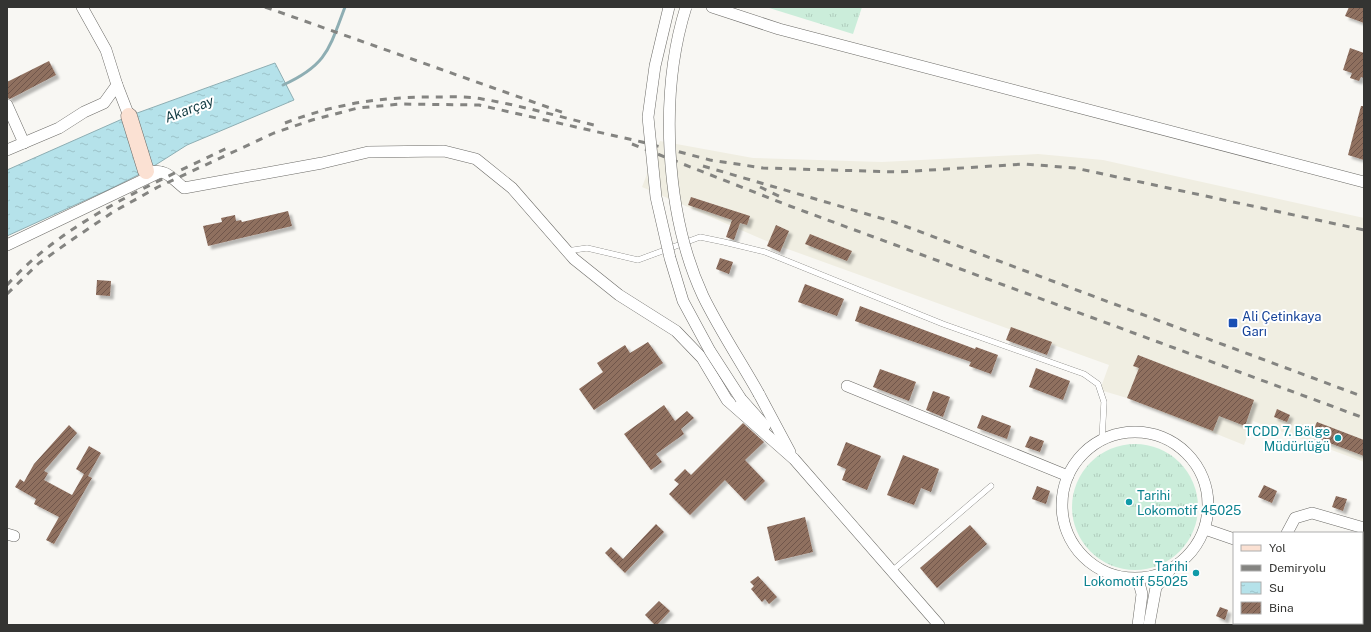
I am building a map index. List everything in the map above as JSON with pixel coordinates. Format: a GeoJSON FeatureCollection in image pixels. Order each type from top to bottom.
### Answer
{"type":"FeatureCollection","features":[{"type":"Feature","properties":{"kind":"street"},"geometry":{"type":"LineString","coordinates":[[82,7],[106,50],[146,171],[163,171],[171,175],[184,188],[322,163],[368,152],[444,151],[476,159],[512,188],[574,259],[619,294],[676,331],[702,358],[727,400],[794,459]]}},
{"type":"Feature","properties":{"kind":"street"},"geometry":{"type":"LineString","coordinates":[[669,7],[655,66],[648,116],[656,198],[670,258],[683,301],[710,351],[741,399],[939,625]]}},
{"type":"Feature","properties":{"kind":"street"},"geometry":{"type":"LineString","coordinates":[[686,7],[672,69],[668,119],[674,193],[688,257],[703,296],[794,459]]}},
{"type":"Feature","properties":{"kind":"street"},"geometry":{"type":"LineString","coordinates":[[712,7],[779,29],[1364,182]]}},
{"type":"Feature","properties":{"kind":"street"},"geometry":{"type":"LineString","coordinates":[[7,150],[59,128],[84,112],[104,103],[117,85]]}},
{"type":"Feature","properties":{"kind":"street"},"geometry":{"type":"LineString","coordinates":[[7,105],[24,142]]}},
{"type":"Feature","properties":{"kind":"street"},"geometry":{"type":"LineString","coordinates":[[7,245],[163,171]]}},
{"type":"Feature","properties":{"kind":"street"},"geometry":{"type":"LineString","coordinates":[[847,386],[1068,476]]}},
{"type":"Feature","properties":{"kind":"street"},"geometry":{"type":"LineString","coordinates":[[1125,432],[1150,433],[1173,442],[1192,458],[1204,480],[1209,504],[1205,529],[1197,546],[1184,560],[1169,571],[1154,577],[1138,579],[1113,576],[1091,565],[1074,547],[1064,524],[1062,506],[1068,476],[1082,455],[1102,439],[1125,432]]}},
{"type":"Feature","properties":{"kind":"street"},"geometry":{"type":"LineString","coordinates":[[1288,532],[1295,518],[1312,513],[1364,528]]}},
{"type":"Feature","properties":{"kind":"street"},"geometry":{"type":"LineString","coordinates":[[1205,529],[1233,539]]}},
{"type":"Feature","properties":{"kind":"street"},"geometry":{"type":"LineString","coordinates":[[1149,625],[1156,587],[1169,571]]}},
{"type":"Feature","properties":{"kind":"street"},"geometry":{"type":"LineString","coordinates":[[1138,579],[1142,594],[1138,625]]}},
{"type":"Feature","properties":{"kind":"lane"},"geometry":{"type":"LineString","coordinates":[[566,251],[586,248],[638,260],[700,237],[765,252],[943,324],[1084,374],[1098,384],[1104,402],[1102,439]]}},
{"type":"Feature","properties":{"kind":"lane"},"geometry":{"type":"LineString","coordinates":[[892,571],[991,486]]}},
{"type":"Feature","properties":{"kind":"shaded area"},"geometry":{"type":"Polygon","coordinates":[[[660,141],[753,158],[882,162],[1038,154],[1103,160],[1364,218],[1364,462],[1253,421],[1244,445],[1127,398],[1100,390],[1109,365],[771,243],[642,187],[660,141]]]}},
{"type":"Feature","properties":{"kind":"green space"},"geometry":{"type":"Polygon","coordinates":[[[766,7],[862,7],[853,34],[766,7]]]}},
{"type":"Feature","properties":{"kind":"green space"},"geometry":{"type":"Polygon","coordinates":[[[1135,444],[1159,449],[1170,455],[1183,467],[1193,483],[1198,507],[1193,531],[1187,542],[1175,555],[1159,565],[1135,570],[1111,565],[1100,559],[1087,547],[1077,531],[1072,507],[1077,483],[1083,472],[1095,459],[1111,449],[1135,444]]]}},
{"type":"Feature","properties":{"kind":"water"},"geometry":{"type":"Polygon","coordinates":[[[275,63],[294,100],[187,145],[146,171],[7,236],[7,170],[129,116],[275,63]]]}},
{"type":"Feature","properties":{"kind":"building"},"geometry":{"type":"Polygon","coordinates":[[[1349,7],[1364,7],[1364,23],[1345,16],[1349,7]]]}},
{"type":"Feature","properties":{"kind":"building"},"geometry":{"type":"Polygon","coordinates":[[[1350,48],[1364,53],[1364,78],[1361,77],[1359,81],[1350,78],[1352,73],[1343,70],[1350,48]]]}},
{"type":"Feature","properties":{"kind":"building"},"geometry":{"type":"Polygon","coordinates":[[[49,61],[56,75],[10,99],[7,98],[7,82],[49,61]]]}},
{"type":"Feature","properties":{"kind":"building"},"geometry":{"type":"Polygon","coordinates":[[[1361,106],[1364,106],[1364,160],[1348,155],[1361,106]]]}},
{"type":"Feature","properties":{"kind":"building"},"geometry":{"type":"Polygon","coordinates":[[[691,197],[750,216],[747,225],[740,223],[734,240],[726,237],[732,220],[688,205],[691,197]]]}},
{"type":"Feature","properties":{"kind":"building"},"geometry":{"type":"Polygon","coordinates":[[[288,211],[292,226],[208,246],[203,226],[222,222],[221,218],[235,215],[236,221],[241,220],[242,222],[288,211]]]}},
{"type":"Feature","properties":{"kind":"building"},"geometry":{"type":"Polygon","coordinates":[[[776,225],[789,231],[780,252],[767,246],[776,225]]]}},
{"type":"Feature","properties":{"kind":"building"},"geometry":{"type":"Polygon","coordinates":[[[810,234],[852,251],[847,261],[805,244],[810,234]]]}},
{"type":"Feature","properties":{"kind":"building"},"geometry":{"type":"Polygon","coordinates":[[[720,258],[733,262],[729,274],[716,269],[720,258]]]}},
{"type":"Feature","properties":{"kind":"building"},"geometry":{"type":"Polygon","coordinates":[[[97,280],[111,281],[110,296],[96,295],[97,280]]]}},
{"type":"Feature","properties":{"kind":"building"},"geometry":{"type":"Polygon","coordinates":[[[805,284],[844,299],[837,316],[798,302],[805,284]]]}},
{"type":"Feature","properties":{"kind":"building"},"geometry":{"type":"Polygon","coordinates":[[[860,306],[975,349],[976,347],[998,355],[991,374],[969,366],[971,362],[855,321],[860,306]]]}},
{"type":"Feature","properties":{"kind":"building"},"geometry":{"type":"Polygon","coordinates":[[[1011,327],[1052,342],[1047,355],[1006,340],[1011,327]]]}},
{"type":"Feature","properties":{"kind":"building"},"geometry":{"type":"Polygon","coordinates":[[[648,342],[663,363],[594,410],[579,389],[603,372],[597,363],[625,345],[630,353],[648,342]]]}},
{"type":"Feature","properties":{"kind":"building"},"geometry":{"type":"Polygon","coordinates":[[[1138,355],[1254,400],[1245,426],[1219,416],[1213,431],[1127,398],[1139,368],[1133,366],[1138,355]]]}},
{"type":"Feature","properties":{"kind":"building"},"geometry":{"type":"Polygon","coordinates":[[[1036,368],[1070,381],[1063,400],[1029,387],[1036,368]]]}},
{"type":"Feature","properties":{"kind":"building"},"geometry":{"type":"Polygon","coordinates":[[[880,369],[916,382],[909,401],[873,387],[880,369]]]}},
{"type":"Feature","properties":{"kind":"building"},"geometry":{"type":"Polygon","coordinates":[[[933,391],[950,397],[943,417],[926,410],[933,391]]]}},
{"type":"Feature","properties":{"kind":"building"},"geometry":{"type":"Polygon","coordinates":[[[664,405],[675,421],[687,411],[694,418],[681,429],[684,434],[656,454],[662,462],[651,470],[624,434],[664,405]]]}},
{"type":"Feature","properties":{"kind":"building"},"geometry":{"type":"Polygon","coordinates":[[[1277,409],[1290,415],[1287,422],[1274,417],[1277,409]]]}},
{"type":"Feature","properties":{"kind":"building"},"geometry":{"type":"Polygon","coordinates":[[[982,415],[1011,426],[1007,439],[977,428],[982,415]]]}},
{"type":"Feature","properties":{"kind":"building","name":"TCDD 7. Bölge Müdürlüğü"},"geometry":{"type":"Polygon","coordinates":[[[1317,422],[1364,440],[1364,456],[1311,436],[1317,422]]]}},
{"type":"Feature","properties":{"kind":"building"},"geometry":{"type":"Polygon","coordinates":[[[743,423],[764,442],[745,460],[765,481],[745,501],[725,480],[690,515],[669,494],[679,484],[674,480],[685,469],[691,475],[743,423]]]}},
{"type":"Feature","properties":{"kind":"building"},"geometry":{"type":"Polygon","coordinates":[[[69,425],[77,433],[44,471],[48,473],[44,480],[72,495],[84,474],[76,469],[89,446],[101,453],[88,476],[92,478],[54,544],[46,540],[59,517],[34,504],[36,499],[15,487],[20,479],[24,482],[34,464],[69,425]]]}},
{"type":"Feature","properties":{"kind":"building"},"geometry":{"type":"Polygon","coordinates":[[[1030,436],[1044,441],[1040,452],[1025,447],[1030,436]]]}},
{"type":"Feature","properties":{"kind":"building"},"geometry":{"type":"Polygon","coordinates":[[[846,442],[881,456],[867,490],[842,480],[846,469],[837,465],[846,442]]]}},
{"type":"Feature","properties":{"kind":"building"},"geometry":{"type":"Polygon","coordinates":[[[903,455],[939,469],[931,492],[921,488],[914,505],[887,495],[903,455]]]}},
{"type":"Feature","properties":{"kind":"building"},"geometry":{"type":"Polygon","coordinates":[[[1264,485],[1277,491],[1272,503],[1258,497],[1264,485]]]}},
{"type":"Feature","properties":{"kind":"building"},"geometry":{"type":"Polygon","coordinates":[[[1037,486],[1050,491],[1046,504],[1032,499],[1037,486]]]}},
{"type":"Feature","properties":{"kind":"building"},"geometry":{"type":"Polygon","coordinates":[[[1336,496],[1347,499],[1343,511],[1332,507],[1336,496]]]}},
{"type":"Feature","properties":{"kind":"building"},"geometry":{"type":"Polygon","coordinates":[[[805,517],[813,552],[775,561],[767,527],[805,517]]]}},
{"type":"Feature","properties":{"kind":"building"},"geometry":{"type":"Polygon","coordinates":[[[656,524],[664,532],[625,573],[605,553],[611,547],[623,559],[656,524]]]}},
{"type":"Feature","properties":{"kind":"building"},"geometry":{"type":"Polygon","coordinates":[[[970,525],[987,544],[937,588],[920,568],[970,525]]]}},
{"type":"Feature","properties":{"kind":"building"},"geometry":{"type":"Polygon","coordinates":[[[758,576],[777,597],[769,604],[765,599],[762,602],[751,589],[754,586],[750,582],[758,576]]]}},
{"type":"Feature","properties":{"kind":"building"},"geometry":{"type":"Polygon","coordinates":[[[659,601],[670,611],[657,625],[655,625],[645,615],[659,601]]]}},
{"type":"Feature","properties":{"kind":"building"},"geometry":{"type":"Polygon","coordinates":[[[1220,607],[1228,610],[1225,620],[1216,616],[1220,607]]]}},
{"type":"Feature","properties":{"kind":"waterway","name":"Akarçay"},"geometry":{"type":"LineString","coordinates":[[283,85],[298,78],[318,63],[330,45],[345,7]]}},
{"type":"Feature","properties":{"kind":"railway"},"geometry":{"type":"LineString","coordinates":[[265,7],[567,114]]}},
{"type":"Feature","properties":{"kind":"railway"},"geometry":{"type":"LineString","coordinates":[[285,123],[340,106],[376,100],[413,97],[458,97],[476,98],[510,104],[594,125]]}},
{"type":"Feature","properties":{"kind":"railway"},"geometry":{"type":"LineString","coordinates":[[7,294],[39,263],[113,212],[158,187],[274,133],[312,120],[358,108],[401,104],[479,105],[642,142],[710,160],[763,168],[899,172],[1025,164],[1075,168],[1364,230]]}},
{"type":"Feature","properties":{"kind":"railway"},"geometry":{"type":"LineString","coordinates":[[632,144],[787,205],[1364,418]]}},
{"type":"Feature","properties":{"kind":"railway"},"geometry":{"type":"LineString","coordinates":[[7,285],[30,262],[56,241],[82,223],[140,190],[227,148]]}},
{"type":"Feature","properties":{"kind":"railway"},"geometry":{"type":"LineString","coordinates":[[703,166],[894,222],[1364,397]]}},
{"type":"Feature","properties":{"kind":"railway"},"geometry":{"type":"LineString","coordinates":[[760,187],[785,199]]}},
{"type":"Feature","properties":{"kind":"place","name":"Ali Çetinkaya Garı"},"geometry":{"type":"Point","coordinates":[1233,323]}},
{"type":"Feature","properties":{"kind":"place","name":"TCDD 7. Bölge Müdürlüğü"},"geometry":{"type":"Point","coordinates":[1338,438]}},
{"type":"Feature","properties":{"kind":"place","name":"Tarihi Lokomotif 45025"},"geometry":{"type":"Point","coordinates":[1129,502]}},
{"type":"Feature","properties":{"kind":"place","name":"Tarihi Lokomotif 55025"},"geometry":{"type":"Point","coordinates":[1196,573]}}]}
